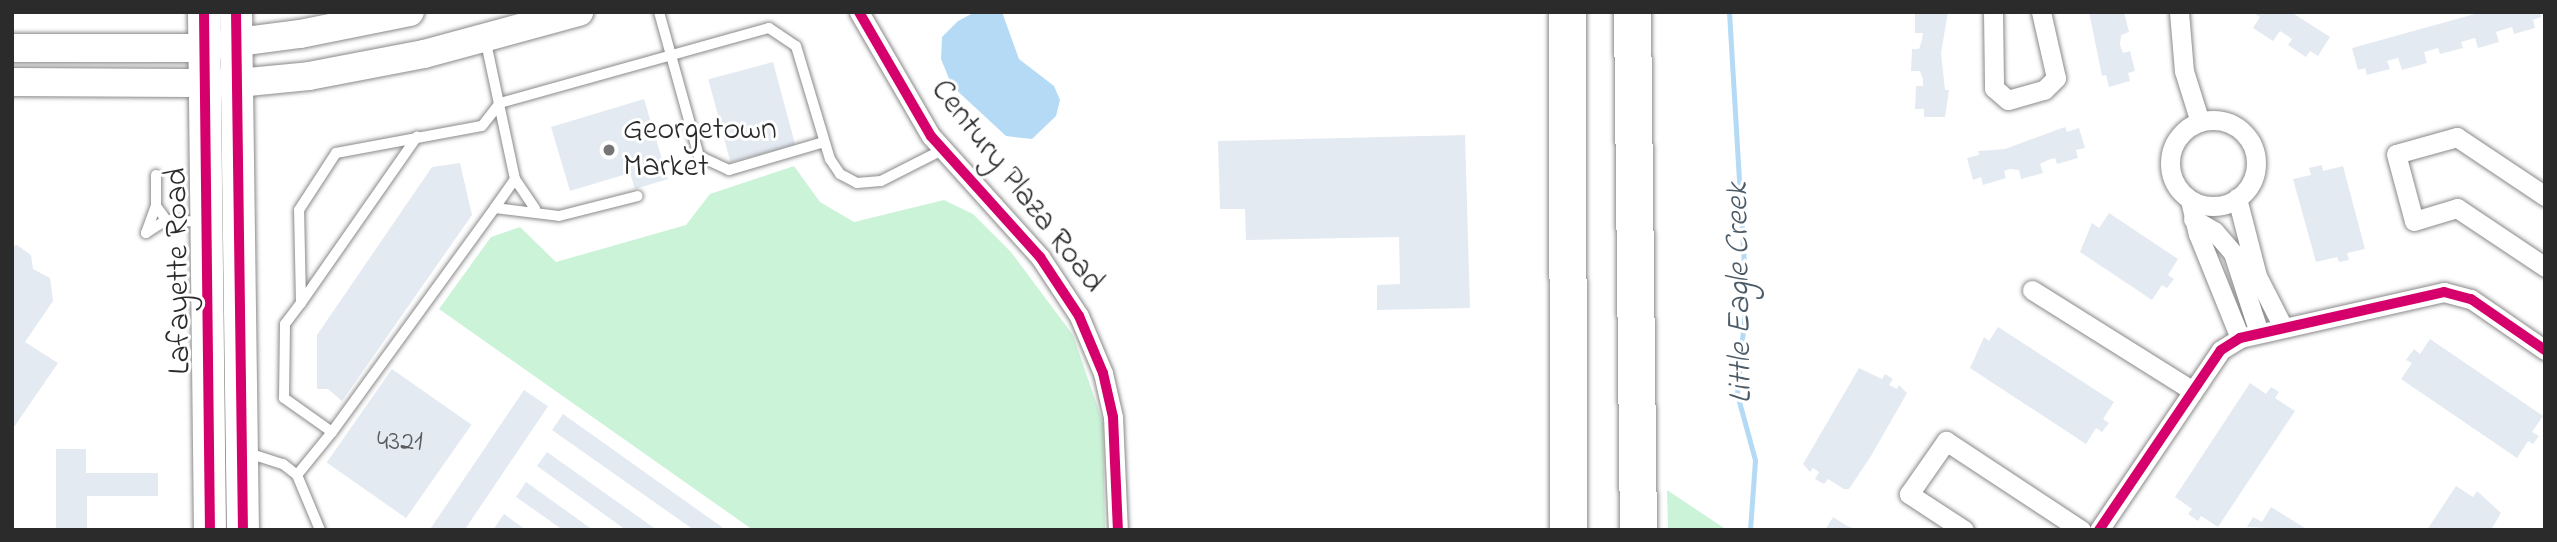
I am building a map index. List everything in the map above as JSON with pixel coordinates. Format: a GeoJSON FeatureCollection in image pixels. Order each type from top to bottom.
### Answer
{"type":"FeatureCollection","features":[{"type":"Feature","properties":{"kind":"highway"},"geometry":{"type":"LineString","coordinates":[[1567,12],[1568,530]]}},
{"type":"Feature","properties":{"kind":"highway"},"geometry":{"type":"LineString","coordinates":[[1632,12],[1638,530]]}},
{"type":"Feature","properties":{"kind":"main road","name":"Lafayette Road"},"geometry":{"type":"LineString","coordinates":[[204,12],[210,530]]}},
{"type":"Feature","properties":{"kind":"main road"},"geometry":{"type":"LineString","coordinates":[[12,48],[204,47],[237,27],[410,12]]}},
{"type":"Feature","properties":{"kind":"main road"},"geometry":{"type":"LineString","coordinates":[[12,82],[238,83],[367,65],[485,38],[579,12]]}},
{"type":"Feature","properties":{"kind":"main road","name":"Lafayette Road"},"geometry":{"type":"LineString","coordinates":[[237,27],[243,530]]}},
{"type":"Feature","properties":{"kind":"street","name":"Century Plaza Road"},"geometry":{"type":"LineString","coordinates":[[859,12],[918,118],[942,150],[1040,257],[1088,334],[1115,427],[1118,530]]}},
{"type":"Feature","properties":{"kind":"street"},"geometry":{"type":"LineString","coordinates":[[1993,12],[1994,88],[2008,100],[2044,90],[2056,78],[2041,12]]}},
{"type":"Feature","properties":{"kind":"street"},"geometry":{"type":"LineString","coordinates":[[2179,12],[2184,71],[2200,121]]}},
{"type":"Feature","properties":{"kind":"street"},"geometry":{"type":"LineString","coordinates":[[2192,210],[2218,206],[2237,198],[2252,182],[2256,169],[2250,141],[2228,123],[2200,121],[2187,128],[2171,151],[2172,179],[2192,210],[2249,335]]}},
{"type":"Feature","properties":{"kind":"street"},"geometry":{"type":"LineString","coordinates":[[2545,196],[2457,137],[2396,154],[2414,221],[2457,208],[2545,267]]}},
{"type":"Feature","properties":{"kind":"street"},"geometry":{"type":"LineString","coordinates":[[2237,198],[2257,276],[2283,327]]}},
{"type":"Feature","properties":{"kind":"street"},"geometry":{"type":"LineString","coordinates":[[2032,290],[2193,391]]}},
{"type":"Feature","properties":{"kind":"street"},"geometry":{"type":"LineString","coordinates":[[2099,530],[2221,350],[2249,335],[2444,292],[2471,299],[2545,350]]}},
{"type":"Feature","properties":{"kind":"street"},"geometry":{"type":"LineString","coordinates":[[1964,530],[1909,494],[1945,442],[2081,530]]}},
{"type":"Feature","properties":{"kind":"lane"},"geometry":{"type":"LineString","coordinates":[[659,12],[673,53],[699,156],[729,170],[824,142]]}},
{"type":"Feature","properties":{"kind":"lane"},"geometry":{"type":"LineString","coordinates":[[301,303],[299,210],[336,153],[482,127],[500,103],[769,28],[782,34],[796,46],[824,142],[840,174],[857,183],[881,181],[942,150]]}},
{"type":"Feature","properties":{"kind":"lane"},"geometry":{"type":"LineString","coordinates":[[485,38],[515,179],[535,209]]}},
{"type":"Feature","properties":{"kind":"lane"},"geometry":{"type":"LineString","coordinates":[[332,432],[284,398],[285,324],[417,137]]}},
{"type":"Feature","properties":{"kind":"lane"},"geometry":{"type":"LineString","coordinates":[[156,175],[156,205],[146,233],[166,219],[206,223]]}},
{"type":"Feature","properties":{"kind":"lane"},"geometry":{"type":"LineString","coordinates":[[297,475],[332,432],[515,179]]}},
{"type":"Feature","properties":{"kind":"lane"},"geometry":{"type":"LineString","coordinates":[[495,208],[535,209],[559,216],[638,196]]}},
{"type":"Feature","properties":{"kind":"lane"},"geometry":{"type":"LineString","coordinates":[[156,205],[166,219]]}},
{"type":"Feature","properties":{"kind":"lane"},"geometry":{"type":"LineString","coordinates":[[242,451],[282,464],[297,475],[320,530]]}},
{"type":"Feature","properties":{"kind":"green space"},"geometry":{"type":"Polygon","coordinates":[[[794,166],[820,202],[854,222],[944,200],[973,214],[1011,252],[1073,335],[1103,423],[1105,530],[753,530],[439,309],[491,237],[520,227],[556,262],[686,225],[710,194],[794,166]]]}},
{"type":"Feature","properties":{"kind":"green space"},"geometry":{"type":"Polygon","coordinates":[[[1667,490],[1727,530],[1668,530],[1667,490]]]}},
{"type":"Feature","properties":{"kind":"water"},"geometry":{"type":"Polygon","coordinates":[[[975,12],[1002,12],[1019,59],[1054,86],[1060,100],[1056,116],[1032,139],[1006,136],[952,86],[941,59],[942,37],[958,21],[975,12]]]}},
{"type":"Feature","properties":{"kind":"building"},"geometry":{"type":"Polygon","coordinates":[[[1915,12],[1948,12],[1941,53],[1945,90],[1949,90],[1945,117],[1924,117],[1924,109],[1915,109],[1916,86],[1923,86],[1923,79],[1920,71],[1911,71],[1912,49],[1919,49],[1923,33],[1915,33],[1915,12]]]}},
{"type":"Feature","properties":{"kind":"building"},"geometry":{"type":"Polygon","coordinates":[[[2089,12],[2124,12],[2129,32],[2121,35],[2120,45],[2123,53],[2130,51],[2135,71],[2128,73],[2130,81],[2109,87],[2106,75],[2102,76],[2089,12]]]}},
{"type":"Feature","properties":{"kind":"building"},"geometry":{"type":"Polygon","coordinates":[[[2252,12],[2291,12],[2330,37],[2318,56],[2310,51],[2306,57],[2288,45],[2292,39],[2280,31],[2273,41],[2253,28],[2260,17],[2252,12]]]}},
{"type":"Feature","properties":{"kind":"building"},"geometry":{"type":"Polygon","coordinates":[[[2482,12],[2540,12],[2541,17],[2533,20],[2535,28],[2514,34],[2512,27],[2496,32],[2499,42],[2478,48],[2475,38],[2461,42],[2463,48],[2440,54],[2438,48],[2424,52],[2427,63],[2402,70],[2398,58],[2387,61],[2390,69],[2367,75],[2365,68],[2358,70],[2352,48],[2482,12]]]}},
{"type":"Feature","properties":{"kind":"building"},"geometry":{"type":"Polygon","coordinates":[[[773,62],[795,145],[731,162],[708,79],[773,62]]]}},
{"type":"Feature","properties":{"kind":"building","name":"Georgetown Market"},"geometry":{"type":"Polygon","coordinates":[[[644,99],[668,179],[635,189],[630,173],[570,191],[551,127],[644,99]]]}},
{"type":"Feature","properties":{"kind":"building"},"geometry":{"type":"Polygon","coordinates":[[[2065,127],[2067,132],[2079,128],[2085,148],[2076,150],[2078,158],[2057,164],[2055,158],[2048,160],[2040,164],[2043,173],[2021,179],[2019,170],[2010,169],[2004,171],[2006,178],[1983,185],[1981,177],[1973,180],[1967,158],[1979,155],[1978,151],[2005,149],[2065,127]]]}},
{"type":"Feature","properties":{"kind":"building"},"geometry":{"type":"Polygon","coordinates":[[[1465,135],[1470,308],[1377,310],[1377,285],[1400,284],[1399,237],[1246,240],[1245,209],[1220,209],[1218,141],[1465,135]]]}},
{"type":"Feature","properties":{"kind":"building"},"geometry":{"type":"Polygon","coordinates":[[[460,163],[472,215],[342,401],[328,389],[317,389],[317,335],[432,167],[460,163]]]}},
{"type":"Feature","properties":{"kind":"building"},"geometry":{"type":"Polygon","coordinates":[[[2322,165],[2323,171],[2343,166],[2365,249],[2347,253],[2349,260],[2339,262],[2337,257],[2316,262],[2293,179],[2311,175],[2309,168],[2322,165]]]}},
{"type":"Feature","properties":{"kind":"building"},"geometry":{"type":"Polygon","coordinates":[[[2109,213],[2178,259],[2168,275],[2174,279],[2167,288],[2162,285],[2152,300],[2080,252],[2092,223],[2099,228],[2109,213]]]}},
{"type":"Feature","properties":{"kind":"building"},"geometry":{"type":"Polygon","coordinates":[[[17,245],[31,255],[33,269],[50,278],[53,301],[25,342],[58,363],[12,430],[12,246],[17,245]]]}},
{"type":"Feature","properties":{"kind":"building"},"geometry":{"type":"Polygon","coordinates":[[[1998,327],[2114,402],[2103,419],[2109,423],[2102,432],[2096,428],[2086,444],[1970,368],[1984,337],[1989,341],[1998,327]]]}},
{"type":"Feature","properties":{"kind":"building"},"geometry":{"type":"Polygon","coordinates":[[[2430,339],[2543,416],[2532,432],[2539,436],[2533,444],[2528,441],[2517,458],[2401,379],[2412,363],[2406,360],[2414,349],[2420,354],[2430,339]]]}},
{"type":"Feature","properties":{"kind":"building"},"geometry":{"type":"Polygon","coordinates":[[[1859,368],[1882,379],[1885,374],[1893,379],[1889,385],[1897,389],[1899,385],[1907,393],[1871,456],[1849,489],[1844,489],[1828,479],[1824,484],[1815,479],[1819,472],[1813,468],[1810,472],[1803,464],[1859,368]]]}},
{"type":"Feature","properties":{"kind":"building"},"geometry":{"type":"Polygon","coordinates":[[[392,369],[471,425],[406,518],[327,462],[392,369]]]}},
{"type":"Feature","properties":{"kind":"building"},"geometry":{"type":"Polygon","coordinates":[[[2250,383],[2266,394],[2271,387],[2279,392],[2275,398],[2295,411],[2218,527],[2201,516],[2198,521],[2188,514],[2192,509],[2175,497],[2250,383]]]}},
{"type":"Feature","properties":{"kind":"building"},"geometry":{"type":"Polygon","coordinates":[[[524,390],[548,406],[465,530],[430,530],[524,390]]]}},
{"type":"Feature","properties":{"kind":"building"},"geometry":{"type":"Polygon","coordinates":[[[563,414],[726,530],[694,530],[552,430],[563,414]]]}},
{"type":"Feature","properties":{"kind":"building"},"geometry":{"type":"Polygon","coordinates":[[[56,449],[86,449],[86,473],[158,473],[158,496],[87,496],[87,530],[56,530],[56,449]]]}},
{"type":"Feature","properties":{"kind":"building"},"geometry":{"type":"Polygon","coordinates":[[[547,452],[657,530],[626,530],[537,466],[547,452]]]}},
{"type":"Feature","properties":{"kind":"building"},"geometry":{"type":"Polygon","coordinates":[[[526,482],[593,530],[563,530],[516,497],[526,482]]]}},
{"type":"Feature","properties":{"kind":"building"},"geometry":{"type":"Polygon","coordinates":[[[2456,486],[2473,497],[2477,491],[2501,513],[2491,530],[2427,530],[2456,486]]]}},
{"type":"Feature","properties":{"kind":"building"},"geometry":{"type":"Polygon","coordinates":[[[2271,507],[2308,530],[2247,527],[2253,517],[2262,522],[2271,507]]]}},
{"type":"Feature","properties":{"kind":"building"},"geometry":{"type":"Polygon","coordinates":[[[504,514],[526,530],[493,530],[504,514]]]}},
{"type":"Feature","properties":{"kind":"building"},"geometry":{"type":"Polygon","coordinates":[[[1833,517],[1847,526],[1859,530],[1825,530],[1833,517]]]}},
{"type":"Feature","properties":{"kind":"waterway","name":"Little Eagle Creek"},"geometry":{"type":"LineString","coordinates":[[1729,12],[1746,298],[1737,394],[1755,460],[1750,530]]}},
{"type":"Feature","properties":{"kind":"cycle path"},"geometry":{"type":"LineString","coordinates":[[204,12],[210,530]]}},
{"type":"Feature","properties":{"kind":"cycle path"},"geometry":{"type":"LineString","coordinates":[[236,12],[243,530]]}},
{"type":"Feature","properties":{"kind":"cycle path"},"geometry":{"type":"LineString","coordinates":[[859,12],[931,136],[1040,257],[1079,316],[1103,373],[1113,417],[1118,530]]}},
{"type":"Feature","properties":{"kind":"cycle path"},"geometry":{"type":"LineString","coordinates":[[2099,530],[2221,350],[2240,338],[2444,292],[2471,299],[2545,350]]}},
{"type":"Feature","properties":{"kind":"place","name":"Georgetown Market"},"geometry":{"type":"Point","coordinates":[609,150]}}]}
